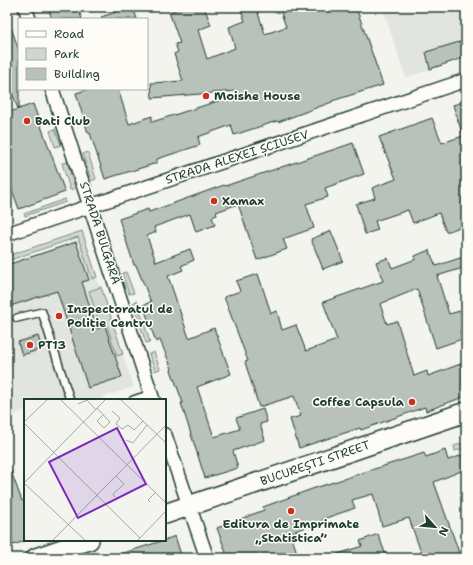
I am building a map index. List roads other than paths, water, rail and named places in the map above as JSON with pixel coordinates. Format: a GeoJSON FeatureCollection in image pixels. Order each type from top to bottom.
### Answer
{"type":"FeatureCollection","features":[{"type":"Feature","properties":{"kind":"main road","name":"BUCUREȘTI STREET"},"geometry":{"type":"LineString","coordinates":[[166,514],[466,412]]}},
{"type":"Feature","properties":{"kind":"main road"},"geometry":{"type":"LineString","coordinates":[[36,558],[87,541]]}},
{"type":"Feature","properties":{"kind":"street"},"geometry":{"type":"LineString","coordinates":[[25,7],[29,18]]}},
{"type":"Feature","properties":{"kind":"street","name":"STRADA ALEXEI ȘCIUSEV"},"geometry":{"type":"LineString","coordinates":[[7,234],[466,80]]}},
{"type":"Feature","properties":{"kind":"street","name":"STRADA BULGARĂ"},"geometry":{"type":"LineString","coordinates":[[52,90],[152,397]]}},
{"type":"Feature","properties":{"kind":"street"},"geometry":{"type":"LineString","coordinates":[[166,438],[207,558]]}},
{"type":"Feature","properties":{"kind":"lane"},"geometry":{"type":"LineString","coordinates":[[17,318],[42,312],[70,399]]}},
{"type":"Feature","properties":{"kind":"lane"},"geometry":{"type":"LineString","coordinates":[[139,399],[152,397]]}},
{"type":"Feature","properties":{"kind":"place","name":"Moishe House"},"geometry":{"type":"Point","coordinates":[206,96]}},
{"type":"Feature","properties":{"kind":"place","name":"Bati Club"},"geometry":{"type":"Point","coordinates":[27,121]}},
{"type":"Feature","properties":{"kind":"place","name":"Xamax"},"geometry":{"type":"Point","coordinates":[214,201]}},
{"type":"Feature","properties":{"kind":"place","name":"Inspectoratul de Poliție Centru"},"geometry":{"type":"Point","coordinates":[59,316]}},
{"type":"Feature","properties":{"kind":"place","name":"PT13"},"geometry":{"type":"Point","coordinates":[30,345]}},
{"type":"Feature","properties":{"kind":"place","name":"Coffee Capsula"},"geometry":{"type":"Point","coordinates":[412,402]}},
{"type":"Feature","properties":{"kind":"place","name":"Editura de Imprimate „Statistica”"},"geometry":{"type":"Point","coordinates":[291,511]}}]}
